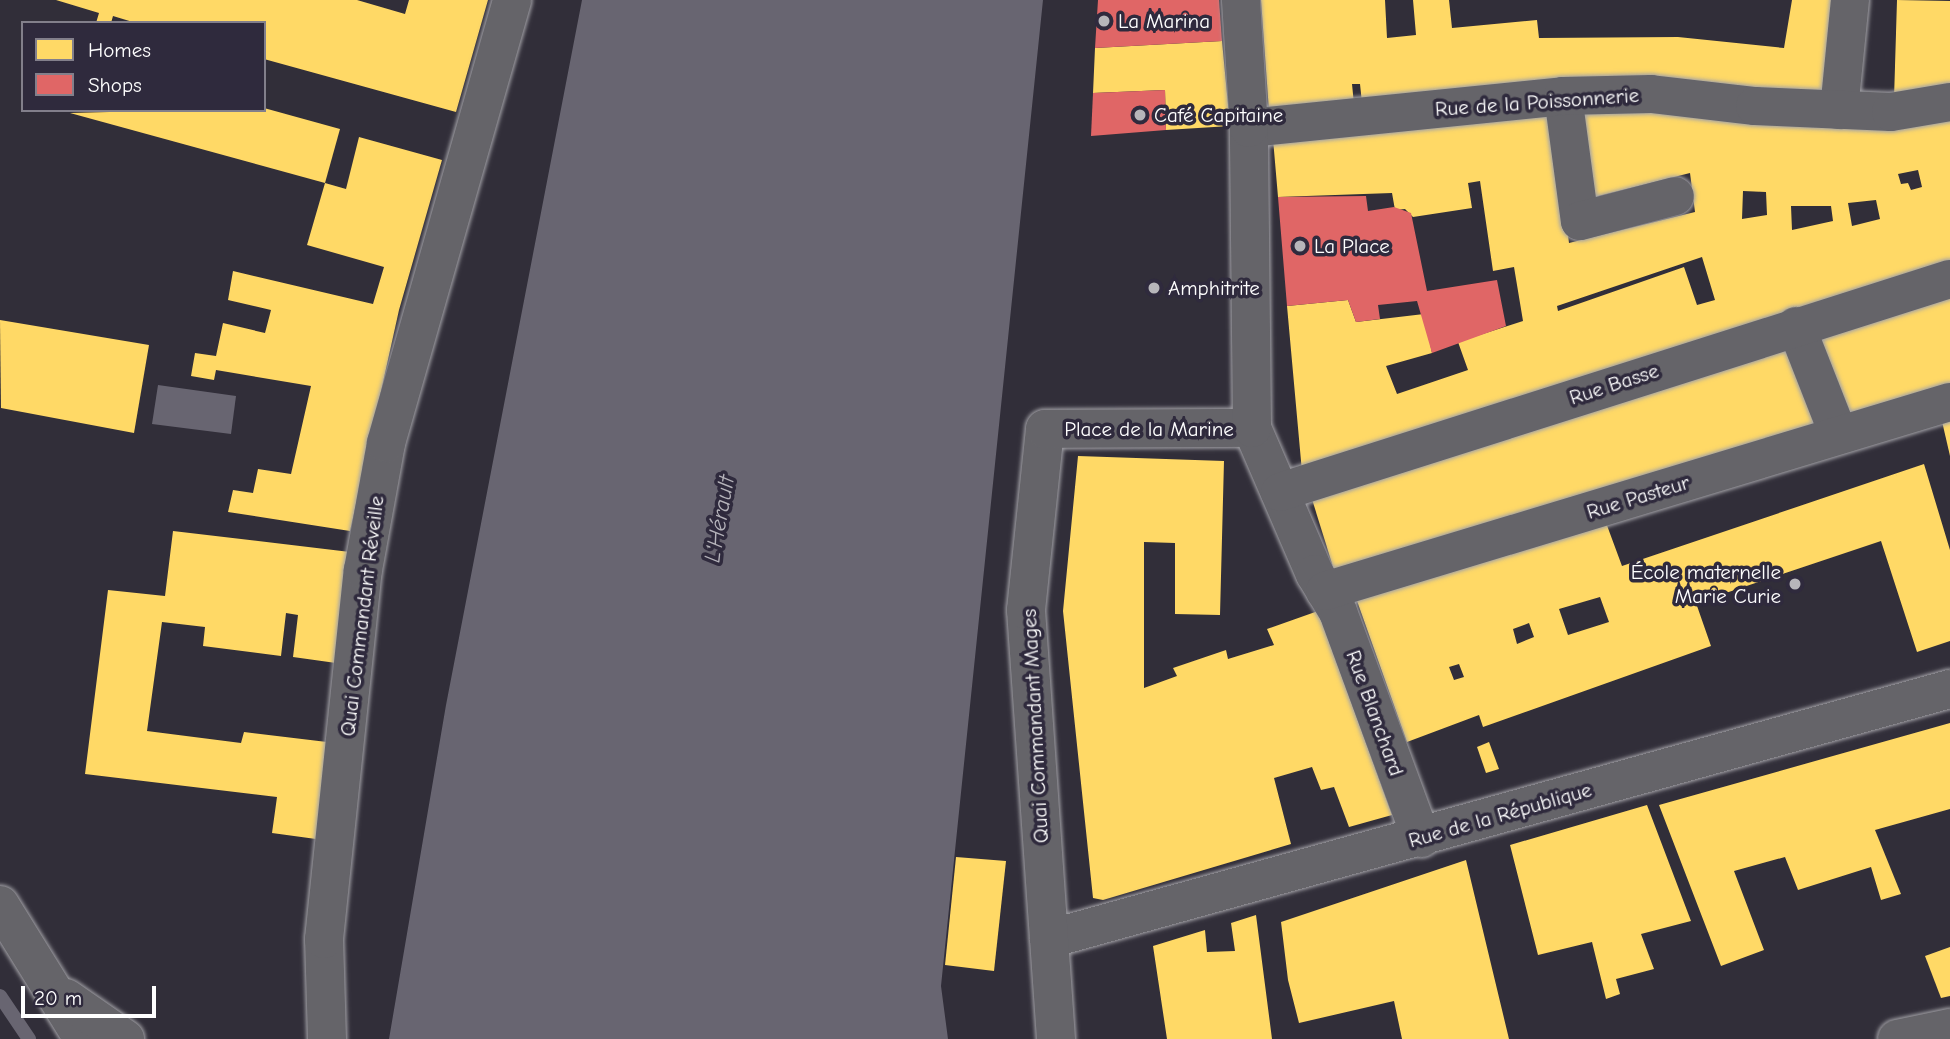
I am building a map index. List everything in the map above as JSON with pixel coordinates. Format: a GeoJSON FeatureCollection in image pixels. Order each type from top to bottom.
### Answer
{"type":"FeatureCollection","features":[{"type":"Feature","properties":{"kind":"street","name":"Quai Commandant Réveille"},"geometry":{"type":"LineString","coordinates":[[327,1039],[324,939],[363,570],[386,443],[512,0]]}},
{"type":"Feature","properties":{"kind":"street","name":"Place de la Marine"},"geometry":{"type":"LineString","coordinates":[[1241,0],[1249,128],[1252,428],[1325,591]]}},
{"type":"Feature","properties":{"kind":"street"},"geometry":{"type":"LineString","coordinates":[[1839,110],[1850,0]]}},
{"type":"Feature","properties":{"kind":"street","name":"Rue de la Poissonnerie"},"geometry":{"type":"LineString","coordinates":[[1249,128],[1563,96],[1651,94],[1891,112],[1950,102]]}},
{"type":"Feature","properties":{"kind":"street"},"geometry":{"type":"LineString","coordinates":[[1563,96],[1580,221],[1675,196]]}},
{"type":"Feature","properties":{"kind":"street","name":"Rue Basse"},"geometry":{"type":"LineString","coordinates":[[1280,492],[1456,439],[1796,326],[1950,279]]}},
{"type":"Feature","properties":{"kind":"street"},"geometry":{"type":"LineString","coordinates":[[1796,326],[1838,433]]}},
{"type":"Feature","properties":{"kind":"street","name":"Rue Pasteur"},"geometry":{"type":"LineString","coordinates":[[1325,591],[1838,433],[1950,402]]}},
{"type":"Feature","properties":{"kind":"street","name":"Place de la Marine"},"geometry":{"type":"LineString","coordinates":[[1045,429],[1252,428]]}},
{"type":"Feature","properties":{"kind":"street","name":"Quai Commandant Mages"},"geometry":{"type":"LineString","coordinates":[[1045,429],[1026,610],[1056,1039]]}},
{"type":"Feature","properties":{"kind":"street","name":"Rue Blanchard"},"geometry":{"type":"LineString","coordinates":[[1325,591],[1338,612],[1420,838]]}},
{"type":"Feature","properties":{"kind":"street","name":"Rue de la République"},"geometry":{"type":"LineString","coordinates":[[1049,939],[1950,689]]}},
{"type":"Feature","properties":{"kind":"street"},"geometry":{"type":"LineString","coordinates":[[0,905],[83,1039]]}},
{"type":"Feature","properties":{"kind":"street"},"geometry":{"type":"LineString","coordinates":[[48,985],[125,1039]]}},
{"type":"Feature","properties":{"kind":"street"},"geometry":{"type":"LineString","coordinates":[[1897,1039],[1950,1028]]}},
{"type":"Feature","properties":{"kind":"water","name":"L'Hérault"},"geometry":{"type":"Polygon","coordinates":[[[582,0],[1043,0],[941,986],[948,1039],[389,1039],[446,705],[582,0]]]}},
{"type":"Feature","properties":{"kind":"water"},"geometry":{"type":"Polygon","coordinates":[[[158,385],[236,396],[231,434],[152,424],[158,385]]]}},
{"type":"Feature","properties":{"kind":"building: Homes"},"geometry":{"type":"Polygon","coordinates":[[[56,0],[357,0],[405,14],[409,0],[488,0],[456,112],[266,60],[266,21],[129,21],[113,16],[112,21],[97,21],[99,13],[56,0]]]}},
{"type":"Feature","properties":{"kind":"building: Homes"},"geometry":{"type":"Polygon","coordinates":[[[1261,0],[1385,0],[1387,38],[1416,35],[1413,0],[1449,0],[1452,28],[1537,20],[1539,38],[1678,37],[1784,48],[1792,0],[1838,0],[1825,95],[1362,103],[1360,84],[1352,84],[1354,104],[1269,111],[1261,0]]]}},
{"type":"Feature","properties":{"kind":"building: Homes"},"geometry":{"type":"Polygon","coordinates":[[[1897,0],[1950,1],[1950,89],[1894,99],[1897,0]]]}},
{"type":"Feature","properties":{"kind":"building: Homes"},"geometry":{"type":"Polygon","coordinates":[[[1222,41],[1230,126],[1166,130],[1165,90],[1093,93],[1095,48],[1222,41]]]}},
{"type":"Feature","properties":{"kind":"building: Homes"},"geometry":{"type":"Polygon","coordinates":[[[1577,107],[1950,115],[1950,267],[1302,472],[1287,306],[1348,300],[1356,322],[1424,314],[1432,353],[1386,366],[1397,394],[1468,370],[1458,342],[1523,321],[1514,267],[1493,271],[1480,181],[1468,183],[1472,208],[1413,217],[1405,209],[1395,210],[1392,193],[1278,197],[1273,139],[1552,108],[1569,243],[1695,212],[1690,173],[1590,198],[1577,107]],[[1918,170],[1898,174],[1901,184],[1908,183],[1911,190],[1922,187],[1918,170]],[[1743,191],[1742,219],[1767,215],[1766,192],[1743,191]],[[1876,200],[1848,203],[1852,226],[1880,219],[1876,200]],[[1791,206],[1792,230],[1833,221],[1831,206],[1791,206]],[[1702,257],[1557,306],[1558,311],[1684,267],[1697,305],[1715,300],[1702,257]]]}},
{"type":"Feature","properties":{"kind":"building: Homes"},"geometry":{"type":"Polygon","coordinates":[[[266,109],[340,129],[325,183],[70,113],[266,112],[266,109]]]}},
{"type":"Feature","properties":{"kind":"building: Homes"},"geometry":{"type":"Polygon","coordinates":[[[359,137],[442,160],[399,310],[350,531],[228,512],[233,490],[253,493],[258,469],[291,474],[311,386],[216,370],[214,380],[191,376],[195,353],[216,356],[223,323],[265,333],[271,310],[228,300],[233,271],[373,304],[384,267],[307,245],[325,183],[346,189],[359,137]]]}},
{"type":"Feature","properties":{"kind":"building: Homes"},"geometry":{"type":"Polygon","coordinates":[[[1950,290],[1950,389],[1844,417],[1814,332],[1950,290]]]}},
{"type":"Feature","properties":{"kind":"building: Homes"},"geometry":{"type":"Polygon","coordinates":[[[0,320],[149,345],[134,433],[1,408],[0,320]]]}},
{"type":"Feature","properties":{"kind":"building: Homes"},"geometry":{"type":"Polygon","coordinates":[[[1787,340],[1821,424],[1334,570],[1311,496],[1787,340]]]}},
{"type":"Feature","properties":{"kind":"building: Homes"},"geometry":{"type":"Polygon","coordinates":[[[1950,415],[1950,456],[1941,417],[1950,415]]]}},
{"type":"Feature","properties":{"kind":"building: Homes"},"geometry":{"type":"Polygon","coordinates":[[[1078,456],[1224,461],[1220,615],[1175,614],[1175,543],[1144,542],[1144,688],[1177,676],[1173,668],[1226,650],[1228,659],[1274,645],[1267,629],[1318,611],[1392,815],[1349,827],[1334,787],[1321,790],[1312,767],[1274,778],[1291,844],[1103,900],[1093,898],[1063,611],[1078,456]]]}},
{"type":"Feature","properties":{"kind":"building: Homes"},"geometry":{"type":"Polygon","coordinates":[[[1924,464],[1950,550],[1950,641],[1917,652],[1881,541],[1696,603],[1711,646],[1483,727],[1479,715],[1407,742],[1356,598],[1605,520],[1622,566],[1924,464]],[[1600,597],[1559,609],[1568,635],[1609,622],[1600,597]],[[1529,623],[1513,629],[1517,644],[1534,637],[1529,623]],[[1459,664],[1449,667],[1454,680],[1464,677],[1459,664]]]}},
{"type":"Feature","properties":{"kind":"building: Homes"},"geometry":{"type":"Polygon","coordinates":[[[173,531],[350,552],[336,663],[293,657],[298,615],[286,613],[281,656],[203,646],[205,627],[162,622],[147,731],[241,743],[244,732],[327,742],[316,839],[272,833],[277,797],[85,774],[108,590],[165,596],[173,531]]]}},
{"type":"Feature","properties":{"kind":"building: Homes"},"geometry":{"type":"Polygon","coordinates":[[[1950,723],[1950,809],[1875,830],[1901,894],[1881,900],[1871,867],[1798,890],[1785,857],[1734,871],[1764,950],[1721,966],[1659,805],[1950,723]]]}},
{"type":"Feature","properties":{"kind":"building: Homes"},"geometry":{"type":"Polygon","coordinates":[[[1489,742],[1499,769],[1486,773],[1477,747],[1489,742]]]}},
{"type":"Feature","properties":{"kind":"building: Homes"},"geometry":{"type":"Polygon","coordinates":[[[1647,805],[1691,921],[1641,934],[1654,969],[1616,979],[1620,994],[1606,999],[1592,942],[1538,955],[1510,845],[1647,805]]]}},
{"type":"Feature","properties":{"kind":"building: Homes"},"geometry":{"type":"Polygon","coordinates":[[[956,857],[1006,861],[994,971],[945,965],[956,857]]]}},
{"type":"Feature","properties":{"kind":"building: Homes"},"geometry":{"type":"Polygon","coordinates":[[[1466,860],[1509,1039],[1402,1039],[1394,1001],[1299,1023],[1288,980],[1281,922],[1466,860]]]}},
{"type":"Feature","properties":{"kind":"building: Homes"},"geometry":{"type":"Polygon","coordinates":[[[1256,915],[1272,1039],[1167,1039],[1153,946],[1205,930],[1207,952],[1235,951],[1231,923],[1256,915]]]}},
{"type":"Feature","properties":{"kind":"building: Homes"},"geometry":{"type":"Polygon","coordinates":[[[1950,947],[1950,996],[1941,998],[1925,956],[1950,947]]]}},
{"type":"Feature","properties":{"kind":"building: Shops"},"geometry":{"type":"Polygon","coordinates":[[[1098,0],[1219,0],[1222,41],[1095,48],[1098,0]]]}},
{"type":"Feature","properties":{"kind":"building: Shops"},"geometry":{"type":"Polygon","coordinates":[[[1165,90],[1166,130],[1091,136],[1093,93],[1165,90]]]}},
{"type":"Feature","properties":{"kind":"building: Shops"},"geometry":{"type":"Polygon","coordinates":[[[1366,196],[1368,211],[1394,207],[1411,213],[1427,291],[1497,280],[1506,326],[1432,353],[1417,301],[1378,305],[1380,319],[1356,322],[1348,300],[1287,306],[1278,197],[1366,196]]]}},
{"type":"Feature","properties":{"kind":"waterway"},"geometry":{"type":"LineString","coordinates":[[0,996],[29,1039]]}},
{"type":"Feature","properties":{"kind":"place","name":"La Marina"},"geometry":{"type":"Point","coordinates":[1104,21]}},
{"type":"Feature","properties":{"kind":"place","name":"Café Capitaine"},"geometry":{"type":"Point","coordinates":[1140,115]}},
{"type":"Feature","properties":{"kind":"place","name":"La Place"},"geometry":{"type":"Point","coordinates":[1300,246]}},
{"type":"Feature","properties":{"kind":"place","name":"Amphitrite"},"geometry":{"type":"Point","coordinates":[1154,288]}},
{"type":"Feature","properties":{"kind":"place","name":"École maternelle Marie Curie"},"geometry":{"type":"Point","coordinates":[1795,584]}}]}
